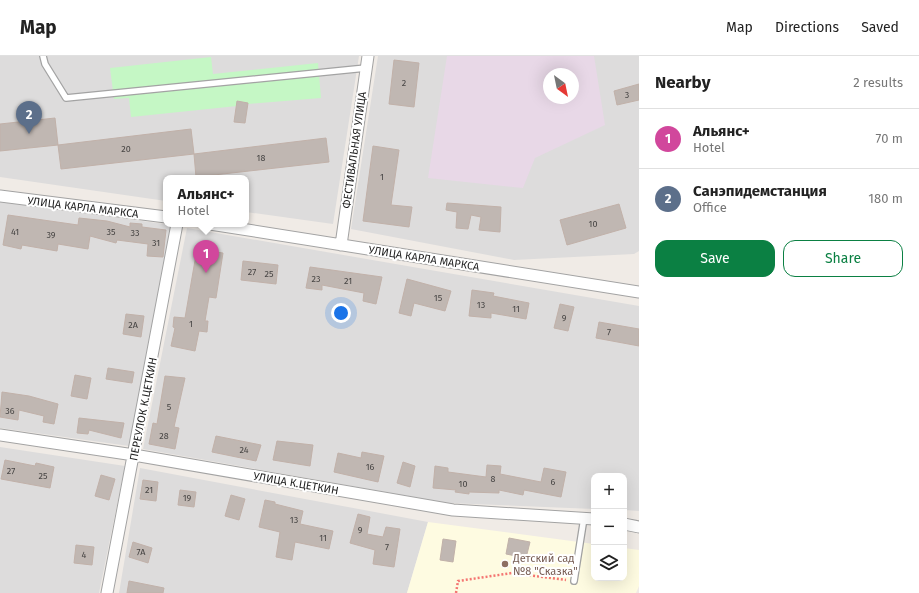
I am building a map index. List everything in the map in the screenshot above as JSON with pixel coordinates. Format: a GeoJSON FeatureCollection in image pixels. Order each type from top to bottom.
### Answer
{"type":"FeatureCollection","features":[{"type":"Feature","properties":{"kind":"street","name":"ФЕСТИВАЛЬНАЯ УЛИЦА"},"geometry":{"type":"LineString","coordinates":[[340,245],[368,56]]}},
{"type":"Feature","properties":{"kind":"street","name":"УЛИЦА КАРЛА МАРКСА"},"geometry":{"type":"LineString","coordinates":[[0,196],[163,217]]}},
{"type":"Feature","properties":{"kind":"street","name":"ПЕРЕУЛОК К.ЦЕТКИН"},"geometry":{"type":"LineString","coordinates":[[107,593],[176,227]]}},
{"type":"Feature","properties":{"kind":"street","name":"УЛИЦА КАРЛА МАРКСА"},"geometry":{"type":"LineString","coordinates":[[229,227],[639,292]]}},
{"type":"Feature","properties":{"kind":"street","name":"УЛИЦА К.ЦЕТКИН"},"geometry":{"type":"LineString","coordinates":[[0,435],[134,455],[453,510],[589,518]]}},
{"type":"Feature","properties":{"kind":"street"},"geometry":{"type":"LineString","coordinates":[[627,525],[639,527]]}},
{"type":"Feature","properties":{"kind":"lane"},"geometry":{"type":"LineString","coordinates":[[43,56],[45,64],[66,98],[366,68]]}},
{"type":"Feature","properties":{"kind":"lane"},"geometry":{"type":"LineString","coordinates":[[574,581],[589,518]]}},
{"type":"Feature","properties":{"kind":"path"},"geometry":{"type":"LineString","coordinates":[[456,593],[458,581],[512,573],[574,581]]}},
{"type":"Feature","properties":{"kind":"shaded area"},"geometry":{"type":"Polygon","coordinates":[[[0,56],[359,56],[333,224],[249,212],[249,175],[163,175],[163,201],[0,177],[0,56]]]}},
{"type":"Feature","properties":{"kind":"shaded area"},"geometry":{"type":"Polygon","coordinates":[[[378,56],[639,56],[639,251],[634,254],[514,260],[351,229],[378,56]]]}},
{"type":"Feature","properties":{"kind":"shaded area"},"geometry":{"type":"Polygon","coordinates":[[[447,56],[594,56],[605,125],[535,158],[523,188],[428,178],[447,56]]]}},
{"type":"Feature","properties":{"kind":"shaded area"},"geometry":{"type":"Polygon","coordinates":[[[0,202],[163,224],[163,227],[172,227],[129,446],[0,428],[0,202]]]}},
{"type":"Feature","properties":{"kind":"shaded area"},"geometry":{"type":"Polygon","coordinates":[[[187,228],[639,306],[639,511],[627,510],[627,473],[591,473],[591,509],[448,503],[143,449],[187,228]]]}},
{"type":"Feature","properties":{"kind":"shaded area"},"geometry":{"type":"Polygon","coordinates":[[[0,447],[125,466],[99,593],[0,593],[0,447]]]}},
{"type":"Feature","properties":{"kind":"shaded area"},"geometry":{"type":"Polygon","coordinates":[[[140,468],[428,522],[407,593],[119,593],[140,468]]]}},
{"type":"Feature","properties":{"kind":"shaded area","name":"Детский сад №8 \"Сказка\""},"geometry":{"type":"Polygon","coordinates":[[[428,522],[591,544],[591,581],[627,581],[627,548],[639,550],[639,586],[636,593],[407,593],[428,522]]]}},
{"type":"Feature","properties":{"kind":"green space"},"geometry":{"type":"Polygon","coordinates":[[[211,57],[213,74],[318,63],[321,98],[248,104],[238,101],[237,106],[131,117],[129,98],[114,99],[110,68],[211,57]]]}},
{"type":"Feature","properties":{"kind":"building"},"geometry":{"type":"Polygon","coordinates":[[[394,60],[419,63],[414,107],[389,104],[394,60]]]}},
{"type":"Feature","properties":{"kind":"building"},"geometry":{"type":"Polygon","coordinates":[[[639,84],[639,100],[617,105],[614,91],[639,84]]]}},
{"type":"Feature","properties":{"kind":"building"},"geometry":{"type":"Polygon","coordinates":[[[237,101],[248,103],[245,123],[234,122],[237,101]]]}},
{"type":"Feature","properties":{"kind":"building"},"geometry":{"type":"Polygon","coordinates":[[[55,118],[58,145],[0,151],[0,124],[55,118]]]}},
{"type":"Feature","properties":{"kind":"building"},"geometry":{"type":"Polygon","coordinates":[[[191,129],[194,154],[61,169],[58,145],[191,129]]]}},
{"type":"Feature","properties":{"kind":"building"},"geometry":{"type":"Polygon","coordinates":[[[326,138],[329,162],[214,175],[196,175],[194,154],[326,138]]]}},
{"type":"Feature","properties":{"kind":"building"},"geometry":{"type":"Polygon","coordinates":[[[373,146],[399,150],[391,205],[412,207],[409,227],[363,221],[373,146]]]}},
{"type":"Feature","properties":{"kind":"building"},"geometry":{"type":"Polygon","coordinates":[[[447,203],[501,207],[500,232],[479,230],[481,217],[471,215],[468,229],[456,228],[457,212],[446,210],[447,203]]]}},
{"type":"Feature","properties":{"kind":"building"},"geometry":{"type":"Polygon","coordinates":[[[619,204],[626,228],[567,245],[560,220],[619,204]]]}},
{"type":"Feature","properties":{"kind":"building"},"geometry":{"type":"Polygon","coordinates":[[[8,215],[78,225],[79,218],[107,221],[130,227],[130,223],[142,224],[142,227],[166,230],[163,257],[147,256],[148,244],[117,240],[116,243],[90,236],[88,249],[58,244],[57,251],[22,245],[21,249],[3,245],[8,215]]]}},
{"type":"Feature","properties":{"kind":"building"},"geometry":{"type":"Polygon","coordinates":[[[197,249],[223,253],[216,298],[209,297],[205,321],[208,321],[207,332],[199,331],[195,351],[171,346],[175,328],[173,327],[174,317],[185,318],[197,249]]]}},
{"type":"Feature","properties":{"kind":"building"},"geometry":{"type":"Polygon","coordinates":[[[243,261],[278,265],[276,284],[241,280],[243,261]]]}},
{"type":"Feature","properties":{"kind":"building"},"geometry":{"type":"Polygon","coordinates":[[[310,267],[382,277],[376,304],[363,301],[364,293],[322,285],[322,290],[306,288],[310,267]]]}},
{"type":"Feature","properties":{"kind":"building"},"geometry":{"type":"Polygon","coordinates":[[[407,279],[451,291],[445,311],[414,303],[411,316],[399,313],[407,279]]]}},
{"type":"Feature","properties":{"kind":"building"},"geometry":{"type":"Polygon","coordinates":[[[472,290],[494,293],[493,296],[529,303],[526,319],[491,313],[491,318],[469,316],[472,290]]]}},
{"type":"Feature","properties":{"kind":"building"},"geometry":{"type":"Polygon","coordinates":[[[560,304],[574,307],[568,331],[554,328],[560,304]]]}},
{"type":"Feature","properties":{"kind":"building"},"geometry":{"type":"Polygon","coordinates":[[[126,314],[144,316],[141,337],[123,334],[126,314]]]}},
{"type":"Feature","properties":{"kind":"building"},"geometry":{"type":"Polygon","coordinates":[[[599,322],[639,329],[639,346],[596,338],[599,322]]]}},
{"type":"Feature","properties":{"kind":"building"},"geometry":{"type":"Polygon","coordinates":[[[108,368],[134,372],[132,383],[106,379],[108,368]]]}},
{"type":"Feature","properties":{"kind":"building"},"geometry":{"type":"Polygon","coordinates":[[[75,375],[91,378],[87,399],[71,396],[75,375]]]}},
{"type":"Feature","properties":{"kind":"building"},"geometry":{"type":"Polygon","coordinates":[[[165,376],[185,378],[174,427],[179,428],[175,449],[149,444],[153,423],[157,424],[165,376]]]}},
{"type":"Feature","properties":{"kind":"building"},"geometry":{"type":"Polygon","coordinates":[[[2,392],[29,396],[58,404],[54,424],[43,422],[44,416],[19,410],[18,420],[0,417],[2,392]]]}},
{"type":"Feature","properties":{"kind":"building"},"geometry":{"type":"Polygon","coordinates":[[[79,418],[124,423],[121,438],[89,430],[88,434],[77,433],[79,418]]]}},
{"type":"Feature","properties":{"kind":"building"},"geometry":{"type":"Polygon","coordinates":[[[216,436],[261,445],[256,461],[212,452],[216,436]]]}},
{"type":"Feature","properties":{"kind":"building"},"geometry":{"type":"Polygon","coordinates":[[[277,441],[313,445],[310,466],[273,460],[277,441]]]}},
{"type":"Feature","properties":{"kind":"building"},"geometry":{"type":"Polygon","coordinates":[[[362,452],[384,456],[378,482],[334,472],[338,453],[361,458],[362,452]]]}},
{"type":"Feature","properties":{"kind":"building"},"geometry":{"type":"Polygon","coordinates":[[[5,460],[35,466],[36,463],[54,467],[50,488],[1,479],[5,460]]]}},
{"type":"Feature","properties":{"kind":"building"},"geometry":{"type":"Polygon","coordinates":[[[403,462],[415,466],[410,487],[397,483],[403,462]]]}},
{"type":"Feature","properties":{"kind":"building"},"geometry":{"type":"Polygon","coordinates":[[[487,465],[501,466],[500,474],[541,482],[544,468],[566,472],[561,497],[524,490],[523,495],[499,490],[499,493],[469,492],[469,494],[455,492],[456,490],[433,488],[435,466],[448,468],[448,472],[486,477],[487,465]]]}},
{"type":"Feature","properties":{"kind":"building"},"geometry":{"type":"Polygon","coordinates":[[[101,475],[115,479],[109,500],[95,496],[101,475]]]}},
{"type":"Feature","properties":{"kind":"building"},"geometry":{"type":"Polygon","coordinates":[[[143,480],[158,482],[156,501],[140,499],[143,480]]]}},
{"type":"Feature","properties":{"kind":"building"},"geometry":{"type":"Polygon","coordinates":[[[180,490],[196,492],[194,507],[178,505],[180,490]]]}},
{"type":"Feature","properties":{"kind":"building"},"geometry":{"type":"Polygon","coordinates":[[[231,495],[245,499],[239,520],[225,516],[231,495]]]}},
{"type":"Feature","properties":{"kind":"building"},"geometry":{"type":"Polygon","coordinates":[[[265,500],[303,511],[300,524],[333,531],[329,549],[295,542],[292,560],[276,557],[280,532],[259,527],[265,500]]]}},
{"type":"Feature","properties":{"kind":"building"},"geometry":{"type":"Polygon","coordinates":[[[358,514],[370,517],[367,534],[383,537],[386,527],[400,529],[394,567],[373,564],[375,550],[350,543],[358,514]]]}},
{"type":"Feature","properties":{"kind":"building"},"geometry":{"type":"Polygon","coordinates":[[[509,538],[530,542],[526,558],[506,554],[509,538]]]}},
{"type":"Feature","properties":{"kind":"building"},"geometry":{"type":"Polygon","coordinates":[[[443,539],[456,541],[453,562],[440,560],[443,539]]]}},
{"type":"Feature","properties":{"kind":"building"},"geometry":{"type":"Polygon","coordinates":[[[133,542],[152,548],[148,563],[129,557],[133,542]]]}},
{"type":"Feature","properties":{"kind":"building"},"geometry":{"type":"Polygon","coordinates":[[[76,545],[94,547],[92,565],[74,563],[76,545]]]}},
{"type":"Feature","properties":{"kind":"building"},"geometry":{"type":"Polygon","coordinates":[[[129,581],[164,588],[163,593],[127,593],[129,581]]]}},
{"type":"Feature","properties":{"kind":"place","name":"Санэпидемстанция"},"geometry":{"type":"Point","coordinates":[29,134]}},
{"type":"Feature","properties":{"kind":"place","name":"Альянс+"},"geometry":{"type":"Point","coordinates":[206,273]}},
{"type":"Feature","properties":{"kind":"place","name":"Детский сад №8 \"Сказка\""},"geometry":{"type":"Point","coordinates":[505,564]}}]}
